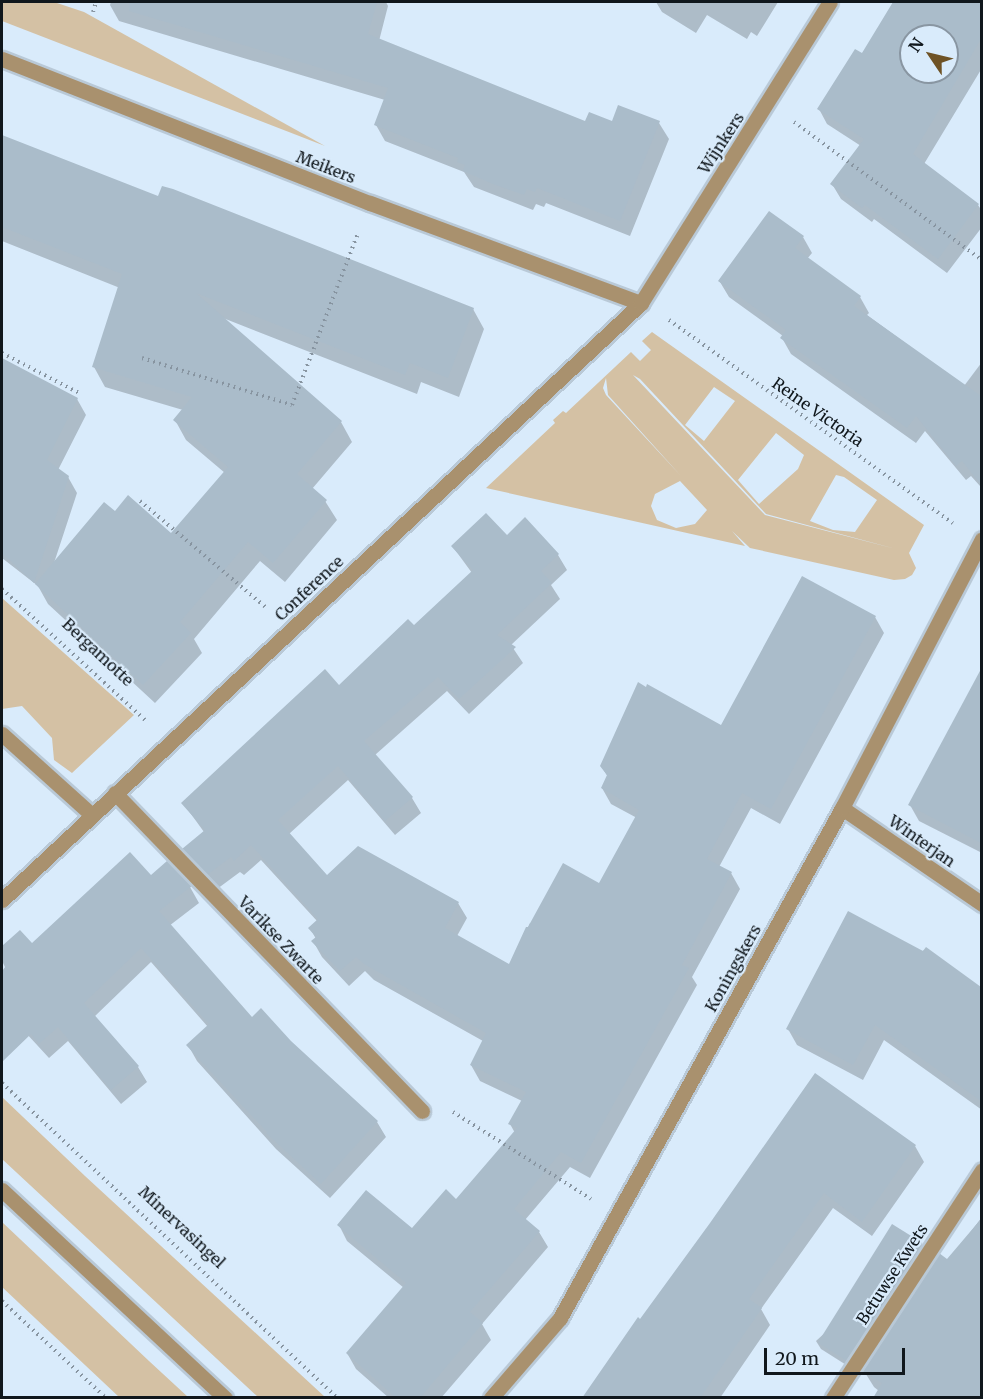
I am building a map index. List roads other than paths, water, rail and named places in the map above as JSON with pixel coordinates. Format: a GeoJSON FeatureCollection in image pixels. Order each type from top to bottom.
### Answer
{"type":"FeatureCollection","features":[{"type":"Feature","properties":{"kind":"street","name":"Wijnkers"},"geometry":{"type":"LineString","coordinates":[[640,303],[830,2]]}},
{"type":"Feature","properties":{"kind":"street","name":"Meikers"},"geometry":{"type":"LineString","coordinates":[[2,59],[370,203],[640,303]]}},
{"type":"Feature","properties":{"kind":"street","name":"Conference"},"geometry":{"type":"LineString","coordinates":[[2,900],[640,303]]}},
{"type":"Feature","properties":{"kind":"street","name":"Koningskers"},"geometry":{"type":"LineString","coordinates":[[491,1398],[560,1318],[842,808],[980,542]]}},
{"type":"Feature","properties":{"kind":"street"},"geometry":{"type":"LineString","coordinates":[[2,734],[92,815]]}},
{"type":"Feature","properties":{"kind":"street","name":"Varikse Zwarte"},"geometry":{"type":"LineString","coordinates":[[115,793],[422,1111]]}},
{"type":"Feature","properties":{"kind":"street","name":"Winterjan"},"geometry":{"type":"LineString","coordinates":[[842,808],[981,904]]}},
{"type":"Feature","properties":{"kind":"street","name":"Betuwse Kwets"},"geometry":{"type":"LineString","coordinates":[[833,1398],[981,1170]]}},
{"type":"Feature","properties":{"kind":"street"},"geometry":{"type":"LineString","coordinates":[[2,1190],[225,1398]]}}]}
